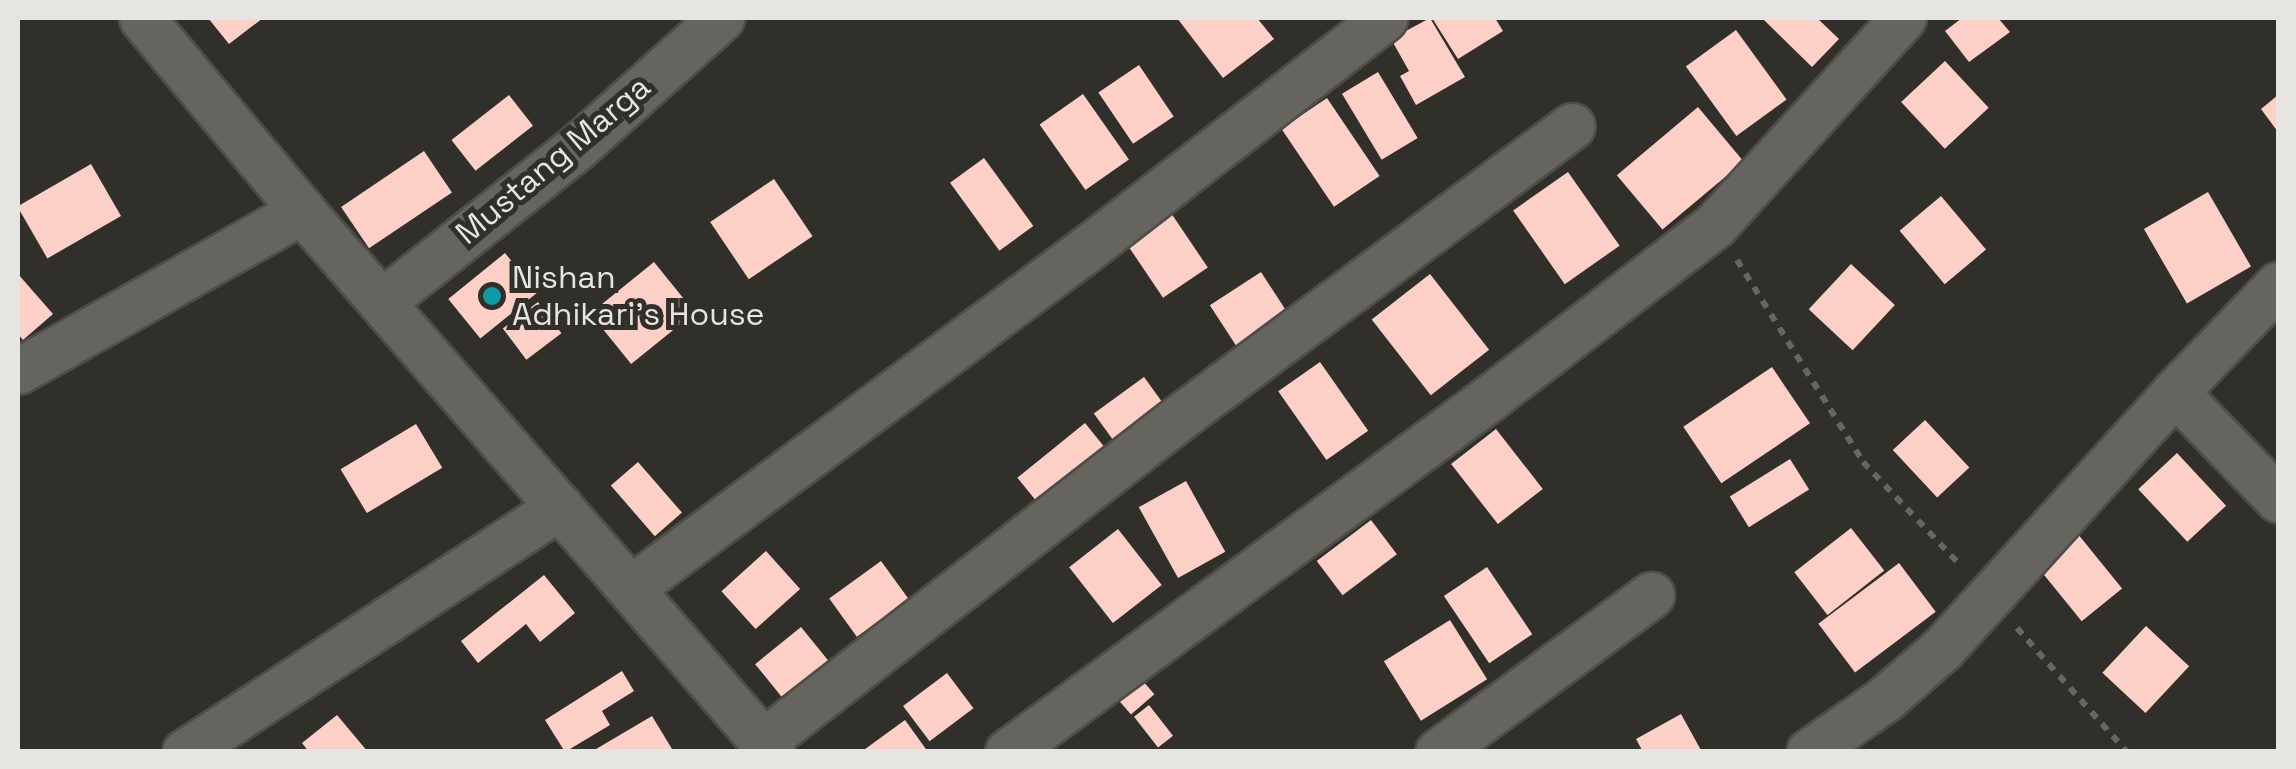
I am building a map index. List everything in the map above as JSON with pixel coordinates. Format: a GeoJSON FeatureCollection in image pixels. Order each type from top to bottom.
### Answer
{"type":"FeatureCollection","features":[{"type":"Feature","properties":{"kind":"street"},"geometry":{"type":"LineString","coordinates":[[142,18],[302,211],[768,746],[1180,417],[1572,126]]}},
{"type":"Feature","properties":{"kind":"street","name":"Mustang Marga"},"geometry":{"type":"LineString","coordinates":[[383,301],[576,148],[721,18]]}},
{"type":"Feature","properties":{"kind":"street"},"geometry":{"type":"LineString","coordinates":[[631,588],[1088,248],[1384,18]]}},
{"type":"Feature","properties":{"kind":"street"},"geometry":{"type":"LineString","coordinates":[[1008,752],[1491,397],[1715,225],[1903,18]]}},
{"type":"Feature","properties":{"kind":"street"},"geometry":{"type":"LineString","coordinates":[[18,371],[302,211]]}},
{"type":"Feature","properties":{"kind":"street"},"geometry":{"type":"LineString","coordinates":[[1809,752],[1886,698],[1942,648],[2175,392],[2278,286]]}},
{"type":"Feature","properties":{"kind":"street"},"geometry":{"type":"LineString","coordinates":[[2175,392],[2278,499]]}},
{"type":"Feature","properties":{"kind":"street"},"geometry":{"type":"LineString","coordinates":[[185,752],[560,508]]}},
{"type":"Feature","properties":{"kind":"street"},"geometry":{"type":"LineString","coordinates":[[1438,752],[1651,595]]}},
{"type":"Feature","properties":{"kind":"path"},"geometry":{"type":"LineString","coordinates":[[1715,225],[1863,462],[2127,752]]}},
{"type":"Feature","properties":{"kind":"building"},"geometry":{"type":"Polygon","coordinates":[[[208,18],[263,18],[229,44],[208,18]]]}},
{"type":"Feature","properties":{"kind":"building"},"geometry":{"type":"Polygon","coordinates":[[[1177,18],[1257,18],[1274,39],[1223,78],[1177,18]]]}},
{"type":"Feature","properties":{"kind":"building"},"geometry":{"type":"Polygon","coordinates":[[[1430,18],[1465,77],[1416,105],[1400,76],[1409,71],[1391,39],[1430,18]]]}},
{"type":"Feature","properties":{"kind":"building"},"geometry":{"type":"Polygon","coordinates":[[[1432,18],[1495,18],[1503,31],[1458,59],[1432,18]]]}},
{"type":"Feature","properties":{"kind":"building"},"geometry":{"type":"Polygon","coordinates":[[[1762,18],[1817,18],[1839,39],[1812,67],[1762,18]]]}},
{"type":"Feature","properties":{"kind":"building"},"geometry":{"type":"Polygon","coordinates":[[[1962,18],[1998,18],[2010,32],[1969,62],[1945,31],[1962,18]]]}},
{"type":"Feature","properties":{"kind":"building"},"geometry":{"type":"Polygon","coordinates":[[[1736,30],[1787,100],[1736,136],[1686,66],[1736,30]]]}},
{"type":"Feature","properties":{"kind":"building"},"geometry":{"type":"Polygon","coordinates":[[[1945,61],[1989,108],[1945,149],[1901,102],[1945,61]]]}},
{"type":"Feature","properties":{"kind":"building"},"geometry":{"type":"Polygon","coordinates":[[[1139,65],[1174,116],[1133,144],[1098,92],[1139,65]]]}},
{"type":"Feature","properties":{"kind":"building"},"geometry":{"type":"Polygon","coordinates":[[[1378,72],[1418,138],[1382,160],[1342,94],[1378,72]]]}},
{"type":"Feature","properties":{"kind":"building"},"geometry":{"type":"Polygon","coordinates":[[[1083,94],[1129,160],[1085,190],[1040,124],[1083,94]]]}},
{"type":"Feature","properties":{"kind":"building"},"geometry":{"type":"Polygon","coordinates":[[[509,95],[533,126],[475,171],[451,140],[509,95]]]}},
{"type":"Feature","properties":{"kind":"building"},"geometry":{"type":"Polygon","coordinates":[[[2278,95],[2278,132],[2261,109],[2278,95]]]}},
{"type":"Feature","properties":{"kind":"building"},"geometry":{"type":"Polygon","coordinates":[[[1327,98],[1380,176],[1334,207],[1281,129],[1327,98]]]}},
{"type":"Feature","properties":{"kind":"building"},"geometry":{"type":"Polygon","coordinates":[[[1698,107],[1744,161],[1662,230],[1617,175],[1698,107]]]}},
{"type":"Feature","properties":{"kind":"building"},"geometry":{"type":"Polygon","coordinates":[[[424,151],[452,192],[369,248],[341,207],[424,151]]]}},
{"type":"Feature","properties":{"kind":"building"},"geometry":{"type":"Polygon","coordinates":[[[984,158],[1033,226],[999,251],[950,183],[984,158]]]}},
{"type":"Feature","properties":{"kind":"building"},"geometry":{"type":"Polygon","coordinates":[[[91,164],[121,216],[47,258],[18,206],[91,164]]]}},
{"type":"Feature","properties":{"kind":"building"},"geometry":{"type":"Polygon","coordinates":[[[1568,172],[1620,246],[1565,284],[1513,210],[1568,172]]]}},
{"type":"Feature","properties":{"kind":"building"},"geometry":{"type":"Polygon","coordinates":[[[774,179],[813,236],[749,279],[710,222],[774,179]]]}},
{"type":"Feature","properties":{"kind":"building"},"geometry":{"type":"Polygon","coordinates":[[[2208,192],[2251,266],[2187,303],[2144,229],[2208,192]]]}},
{"type":"Feature","properties":{"kind":"building"},"geometry":{"type":"Polygon","coordinates":[[[1941,196],[1986,250],[1945,284],[1900,231],[1941,196]]]}},
{"type":"Feature","properties":{"kind":"building"},"geometry":{"type":"Polygon","coordinates":[[[1167,207],[1208,268],[1163,298],[1122,237],[1167,207]]]}},
{"type":"Feature","properties":{"kind":"building","name":"Nishan Adhikari's House"},"geometry":{"type":"Polygon","coordinates":[[[505,253],[537,293],[480,339],[448,299],[505,253]]]}},
{"type":"Feature","properties":{"kind":"building"},"geometry":{"type":"Polygon","coordinates":[[[654,262],[695,313],[631,364],[590,314],[654,262]]]}},
{"type":"Feature","properties":{"kind":"building"},"geometry":{"type":"Polygon","coordinates":[[[1851,264],[1895,305],[1853,350],[1809,309],[1851,264]]]}},
{"type":"Feature","properties":{"kind":"building"},"geometry":{"type":"Polygon","coordinates":[[[1261,272],[1293,321],[1242,355],[1210,305],[1261,272]]]}},
{"type":"Feature","properties":{"kind":"building"},"geometry":{"type":"Polygon","coordinates":[[[18,274],[53,314],[23,340],[18,334],[18,274]]]}},
{"type":"Feature","properties":{"kind":"building"},"geometry":{"type":"Polygon","coordinates":[[[1430,274],[1489,350],[1431,395],[1372,320],[1430,274]]]}},
{"type":"Feature","properties":{"kind":"building"},"geometry":{"type":"Polygon","coordinates":[[[538,302],[561,333],[526,360],[503,328],[538,302]]]}},
{"type":"Feature","properties":{"kind":"building"},"geometry":{"type":"Polygon","coordinates":[[[1320,362],[1368,431],[1326,460],[1278,391],[1320,362]]]}},
{"type":"Feature","properties":{"kind":"building"},"geometry":{"type":"Polygon","coordinates":[[[1772,367],[1810,423],[1721,483],[1683,427],[1772,367]]]}},
{"type":"Feature","properties":{"kind":"building"},"geometry":{"type":"Polygon","coordinates":[[[1144,377],[1171,414],[1121,451],[1094,413],[1144,377]]]}},
{"type":"Feature","properties":{"kind":"building"},"geometry":{"type":"Polygon","coordinates":[[[1925,420],[1969,468],[1937,498],[1893,450],[1925,420]]]}},
{"type":"Feature","properties":{"kind":"building"},"geometry":{"type":"Polygon","coordinates":[[[1085,423],[1113,457],[1045,512],[1017,478],[1085,423]]]}},
{"type":"Feature","properties":{"kind":"building"},"geometry":{"type":"Polygon","coordinates":[[[416,424],[442,468],[367,513],[341,469],[416,424]]]}},
{"type":"Feature","properties":{"kind":"building"},"geometry":{"type":"Polygon","coordinates":[[[1496,429],[1543,489],[1498,524],[1451,464],[1496,429]]]}},
{"type":"Feature","properties":{"kind":"building"},"geometry":{"type":"Polygon","coordinates":[[[2177,453],[2226,506],[2187,542],[2138,489],[2177,453]]]}},
{"type":"Feature","properties":{"kind":"building"},"geometry":{"type":"Polygon","coordinates":[[[1790,459],[1809,490],[1749,527],[1730,497],[1790,459]]]}},
{"type":"Feature","properties":{"kind":"building"},"geometry":{"type":"Polygon","coordinates":[[[638,462],[682,513],[655,536],[611,486],[638,462]]]}},
{"type":"Feature","properties":{"kind":"building"},"geometry":{"type":"Polygon","coordinates":[[[1186,481],[1225,552],[1178,578],[1139,507],[1186,481]]]}},
{"type":"Feature","properties":{"kind":"building"},"geometry":{"type":"Polygon","coordinates":[[[1371,520],[1397,554],[1343,595],[1317,561],[1371,520]]]}},
{"type":"Feature","properties":{"kind":"building"},"geometry":{"type":"Polygon","coordinates":[[[1851,528],[1884,571],[1828,615],[1794,572],[1851,528]]]}},
{"type":"Feature","properties":{"kind":"building"},"geometry":{"type":"Polygon","coordinates":[[[2073,528],[2122,589],[2082,621],[2033,561],[2073,528]]]}},
{"type":"Feature","properties":{"kind":"building"},"geometry":{"type":"Polygon","coordinates":[[[1118,529],[1162,585],[1113,623],[1069,567],[1118,529]]]}},
{"type":"Feature","properties":{"kind":"building"},"geometry":{"type":"Polygon","coordinates":[[[766,551],[800,589],[756,629],[721,591],[766,551]]]}},
{"type":"Feature","properties":{"kind":"building"},"geometry":{"type":"Polygon","coordinates":[[[881,561],[909,599],[857,637],[829,599],[881,561]]]}},
{"type":"Feature","properties":{"kind":"building"},"geometry":{"type":"Polygon","coordinates":[[[1899,563],[1936,612],[1855,673],[1818,624],[1899,563]]]}},
{"type":"Feature","properties":{"kind":"building"},"geometry":{"type":"Polygon","coordinates":[[[1487,567],[1532,634],[1489,663],[1444,596],[1487,567]]]}},
{"type":"Feature","properties":{"kind":"building"},"geometry":{"type":"Polygon","coordinates":[[[544,575],[575,613],[540,642],[526,624],[478,663],[461,641],[544,575]]]}},
{"type":"Feature","properties":{"kind":"building"},"geometry":{"type":"Polygon","coordinates":[[[1450,620],[1487,679],[1421,721],[1384,661],[1450,620]]]}},
{"type":"Feature","properties":{"kind":"building"},"geometry":{"type":"Polygon","coordinates":[[[2146,626],[2189,666],[2146,713],[2102,673],[2146,626]]]}},
{"type":"Feature","properties":{"kind":"building"},"geometry":{"type":"Polygon","coordinates":[[[801,627],[832,665],[786,702],[755,664],[801,627]]]}},
{"type":"Feature","properties":{"kind":"building"},"geometry":{"type":"Polygon","coordinates":[[[622,671],[634,691],[602,711],[610,725],[565,752],[545,720],[622,671]]]}},
{"type":"Feature","properties":{"kind":"building"},"geometry":{"type":"Polygon","coordinates":[[[947,673],[973,708],[930,741],[903,706],[947,673]]]}},
{"type":"Feature","properties":{"kind":"building"},"geometry":{"type":"Polygon","coordinates":[[[1136,673],[1154,694],[1131,714],[1113,693],[1136,673]]]}},
{"type":"Feature","properties":{"kind":"building"},"geometry":{"type":"Polygon","coordinates":[[[1149,705],[1173,736],[1158,747],[1134,717],[1149,705]]]}},
{"type":"Feature","properties":{"kind":"building"},"geometry":{"type":"Polygon","coordinates":[[[1681,714],[1702,752],[1643,752],[1636,739],[1681,714]]]}},
{"type":"Feature","properties":{"kind":"building"},"geometry":{"type":"Polygon","coordinates":[[[337,715],[368,752],[309,752],[302,743],[337,715]]]}},
{"type":"Feature","properties":{"kind":"building"},"geometry":{"type":"Polygon","coordinates":[[[652,716],[672,749],[667,752],[591,752],[652,716]]]}},
{"type":"Feature","properties":{"kind":"building"},"geometry":{"type":"Polygon","coordinates":[[[905,720],[928,752],[861,752],[905,720]]]}},
{"type":"Feature","properties":{"kind":"place","name":"Nishan Adhikari's House"},"geometry":{"type":"Point","coordinates":[492,296]}}]}
